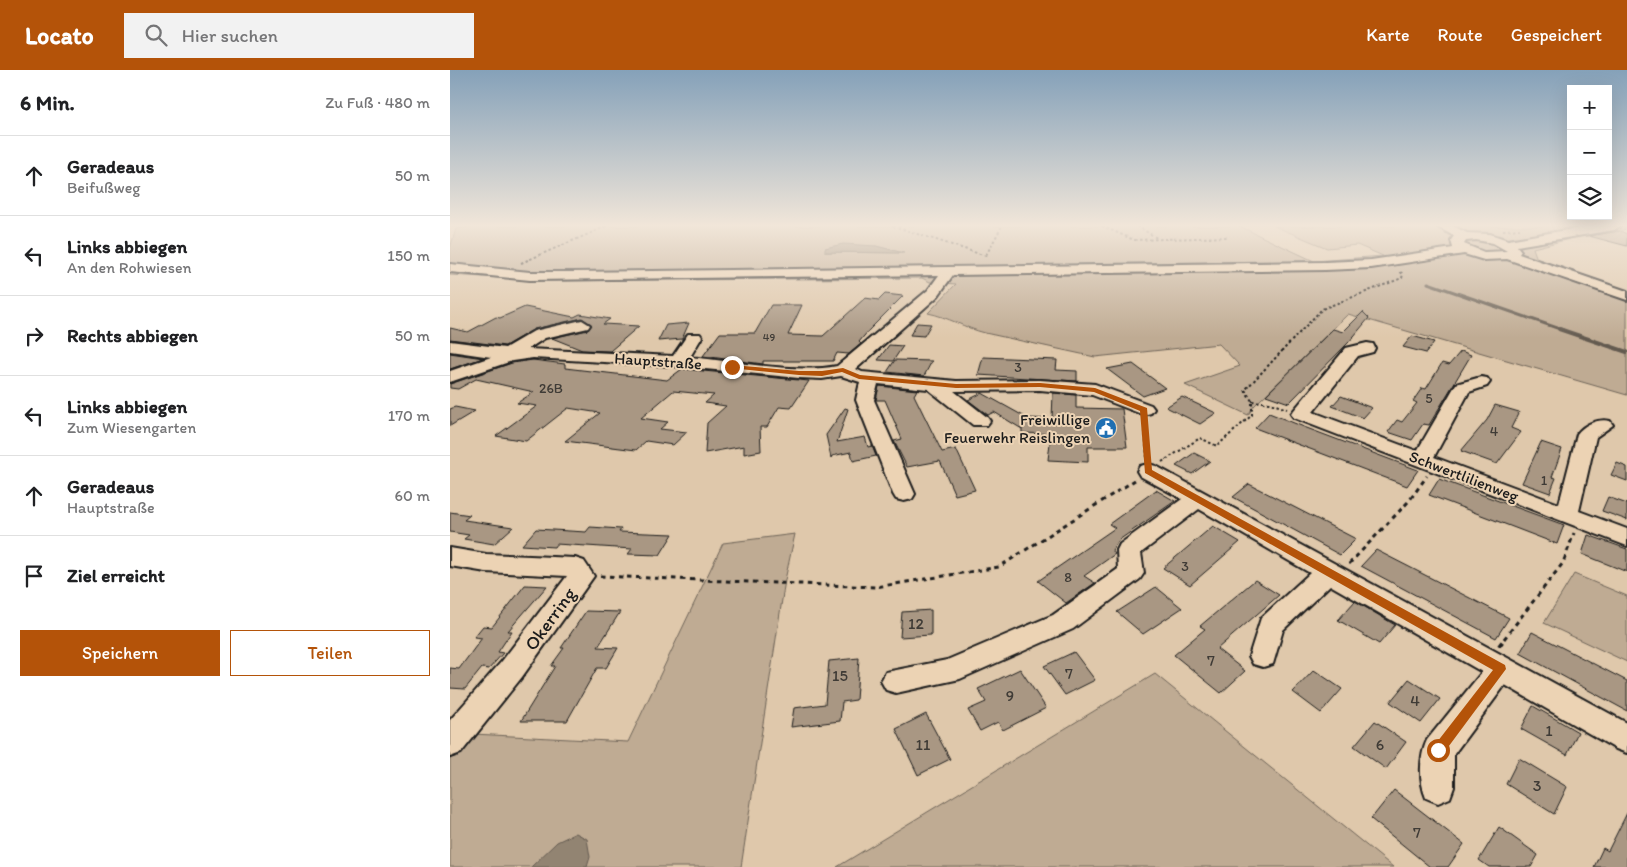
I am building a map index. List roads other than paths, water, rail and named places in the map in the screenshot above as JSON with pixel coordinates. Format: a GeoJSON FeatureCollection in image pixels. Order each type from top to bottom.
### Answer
{"type":"FeatureCollection","features":[{"type":"Feature","properties":{"kind":"street"},"geometry":{"type":"LineString","coordinates":[[450,268],[530,276],[564,276],[1349,265],[1359,263]]}},
{"type":"Feature","properties":{"kind":"street"},"geometry":{"type":"LineString","coordinates":[[1541,263],[1627,296]]}},
{"type":"Feature","properties":{"kind":"street","name":"Hauptstraße"},"geometry":{"type":"LineString","coordinates":[[450,377],[508,356],[533,353],[678,362],[799,373],[822,374],[843,370],[863,355],[933,293],[949,271]]}},
{"type":"Feature","properties":{"kind":"street"},"geometry":{"type":"LineString","coordinates":[[450,346],[508,356],[540,334],[582,324]]}},
{"type":"Feature","properties":{"kind":"street"},"geometry":{"type":"LineString","coordinates":[[678,362],[694,336]]}},
{"type":"Feature","properties":{"kind":"street","name":"Schwertlilienweg"},"geometry":{"type":"LineString","coordinates":[[1367,348],[1352,352],[1301,414],[1627,538]]}},
{"type":"Feature","properties":{"kind":"street"},"geometry":{"type":"LineString","coordinates":[[843,370],[859,377],[934,384],[1040,385],[1095,390],[1144,409]]}},
{"type":"Feature","properties":{"kind":"street"},"geometry":{"type":"LineString","coordinates":[[870,378],[865,400],[904,494]]}},
{"type":"Feature","properties":{"kind":"street"},"geometry":{"type":"LineString","coordinates":[[1428,462],[1462,388],[1481,382]]}},
{"type":"Feature","properties":{"kind":"street"},"geometry":{"type":"LineString","coordinates":[[934,384],[980,421]]}},
{"type":"Feature","properties":{"kind":"street"},"geometry":{"type":"LineString","coordinates":[[1573,517],[1587,434],[1603,425]]}},
{"type":"Feature","properties":{"kind":"street"},"geometry":{"type":"LineString","coordinates":[[1148,471],[1627,739]]}},
{"type":"Feature","properties":{"kind":"street"},"geometry":{"type":"LineString","coordinates":[[896,681],[950,671],[1063,622],[1131,573],[1129,550],[1197,499]]}},
{"type":"Feature","properties":{"kind":"street","name":"Okerring"},"geometry":{"type":"LineString","coordinates":[[450,557],[486,563],[575,567],[581,576],[512,670],[450,743]]}},
{"type":"Feature","properties":{"kind":"street"},"geometry":{"type":"LineString","coordinates":[[1264,656],[1271,625],[1332,575]]}},
{"type":"Feature","properties":{"kind":"street"},"geometry":{"type":"LineString","coordinates":[[1438,788],[1438,750],[1494,665]]}},
{"type":"Feature","properties":{"kind":"waterway"},"geometry":{"type":"LineString","coordinates":[[1428,283],[1563,330]]}},
{"type":"Feature","properties":{"kind":"waterway"},"geometry":{"type":"LineString","coordinates":[[1559,329],[1627,352]]}},
{"type":"Feature","properties":{"kind":"place","name":"Freiwillige Feuerwehr Reislingen"},"geometry":{"type":"Point","coordinates":[1106,428]}}]}
